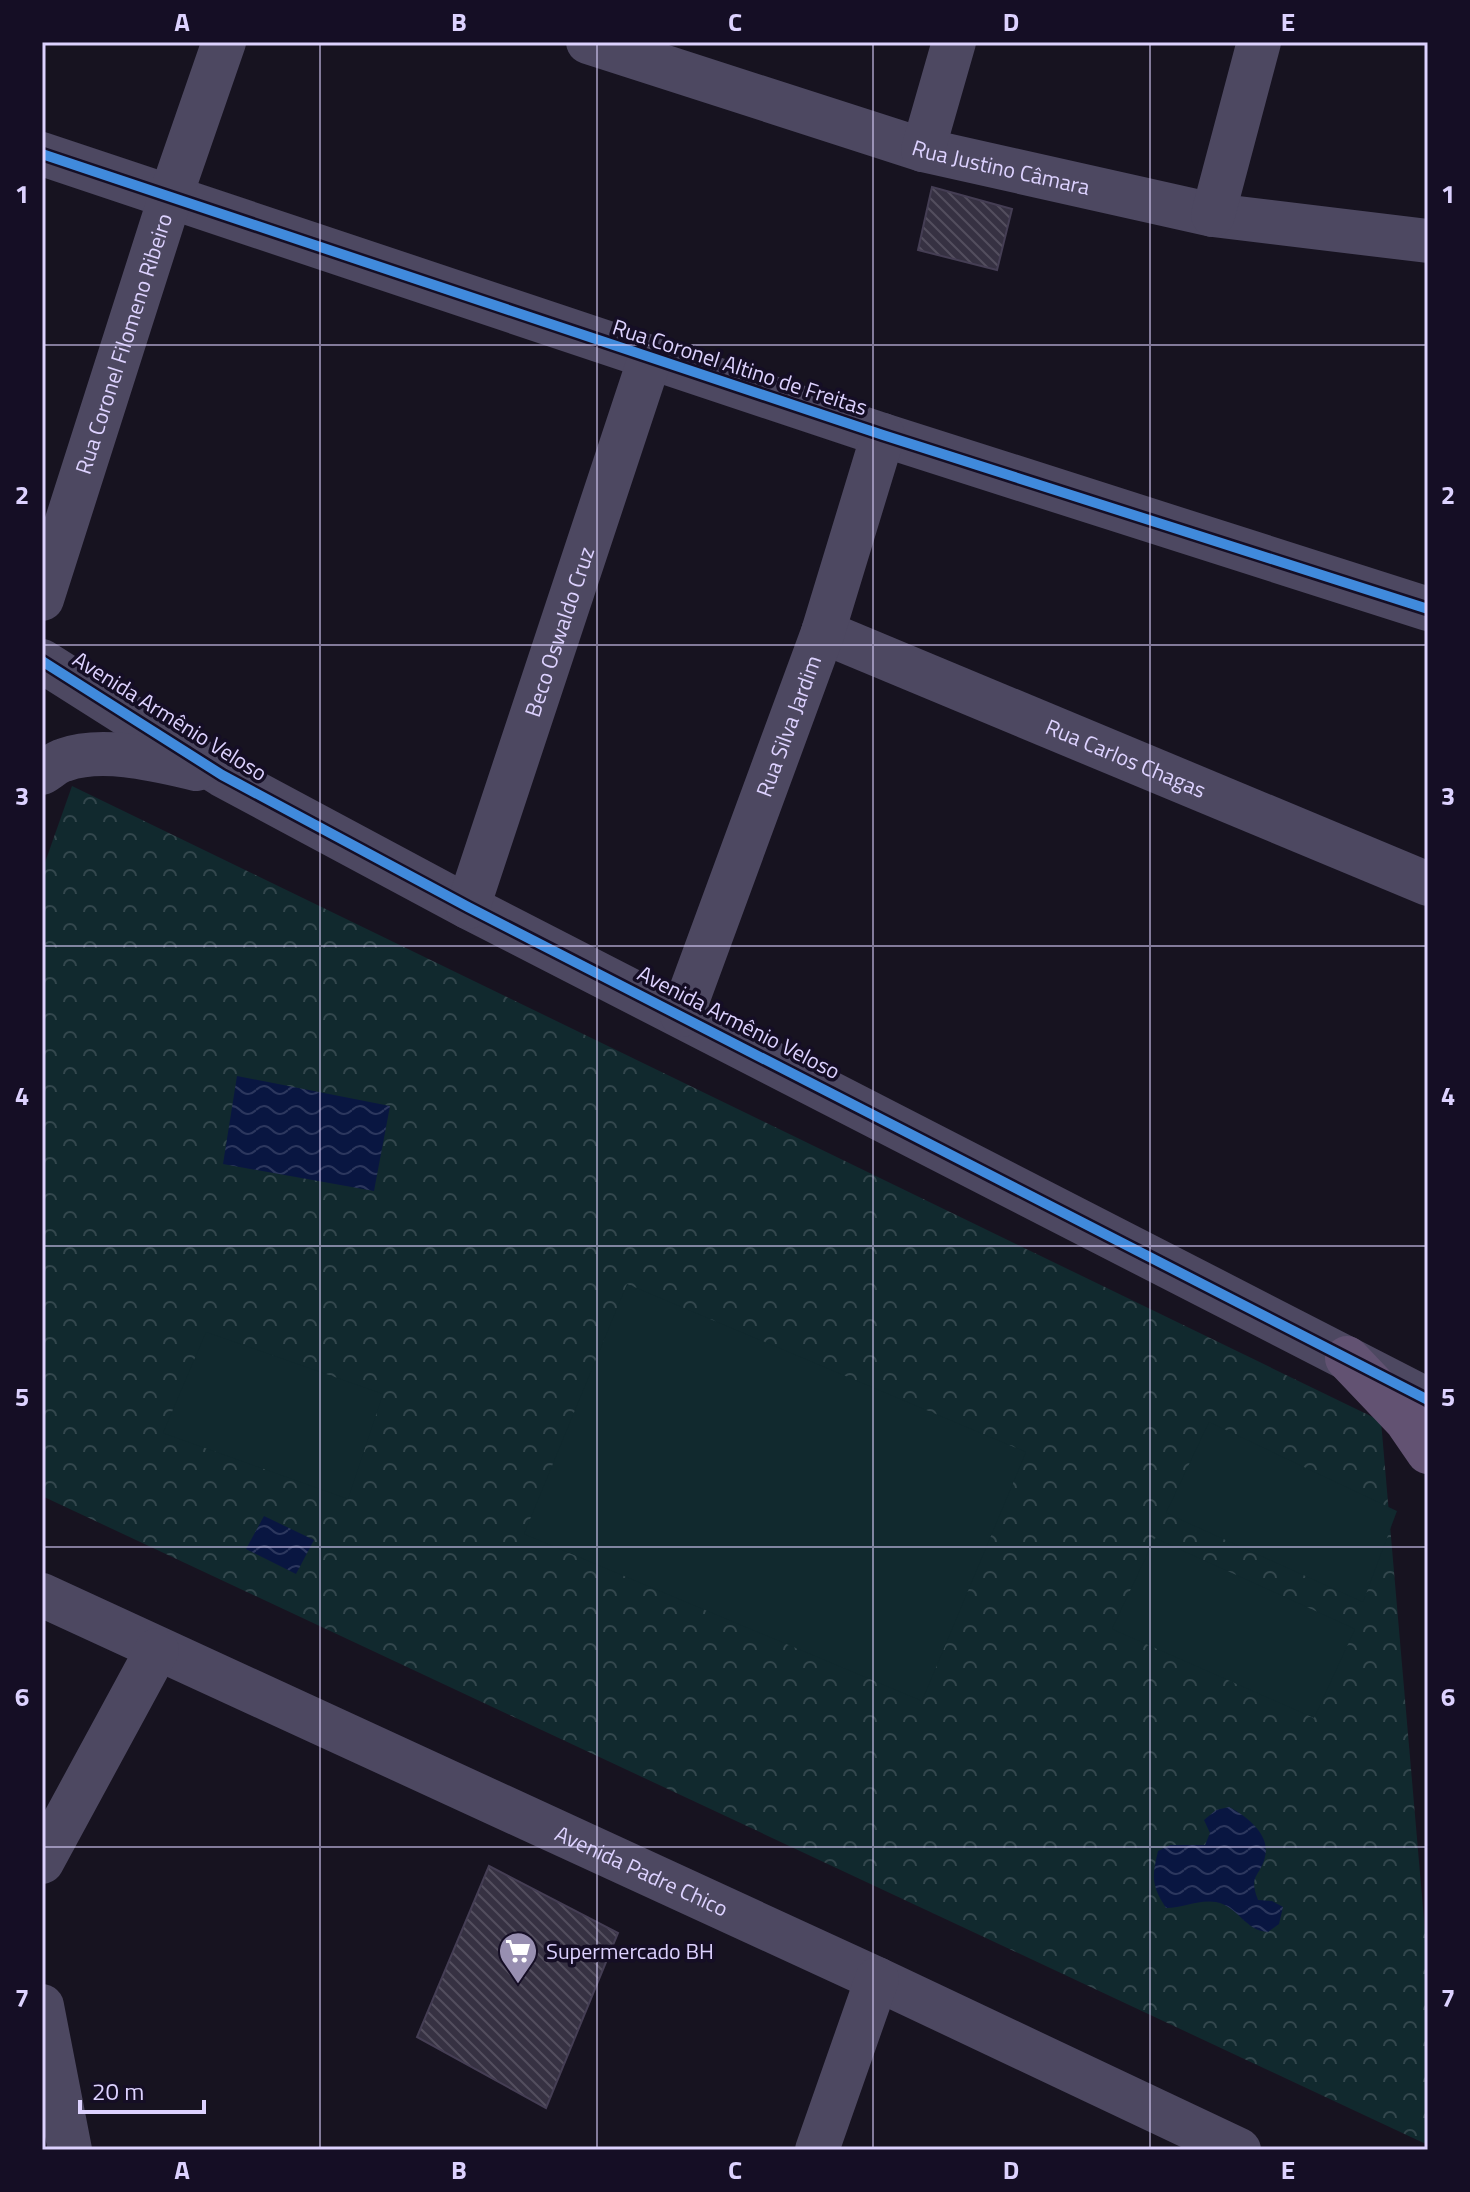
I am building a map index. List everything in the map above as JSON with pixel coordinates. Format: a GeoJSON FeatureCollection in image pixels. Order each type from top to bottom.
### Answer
{"type":"FeatureCollection","features":[{"type":"Feature","properties":{"kind":"main road"},"geometry":{"type":"LineString","coordinates":[[1347,1358],[1406,1420],[1428,1452]]}},
{"type":"Feature","properties":{"kind":"street","name":"Rua Coronel Filomeno Ribeiro"},"geometry":{"type":"LineString","coordinates":[[42,599],[171,195],[224,42]]}},
{"type":"Feature","properties":{"kind":"street","name":"Rua Justino Câmara"},"geometry":{"type":"LineString","coordinates":[[588,42],[923,150],[1213,215],[1428,241]]}},
{"type":"Feature","properties":{"kind":"street"},"geometry":{"type":"LineString","coordinates":[[923,150],[954,42]]}},
{"type":"Feature","properties":{"kind":"street"},"geometry":{"type":"LineString","coordinates":[[1213,215],[1259,42]]}},
{"type":"Feature","properties":{"kind":"street","name":"Rua Coronel Altino de Freitas"},"geometry":{"type":"LineString","coordinates":[[42,154],[883,435],[1428,609]]}},
{"type":"Feature","properties":{"kind":"street","name":"Beco Oswaldo Cruz"},"geometry":{"type":"LineString","coordinates":[[468,907],[650,358]]}},
{"type":"Feature","properties":{"kind":"street","name":"Rua Silva Jardim"},"geometry":{"type":"LineString","coordinates":[[682,1015],[823,632],[883,435]]}},
{"type":"Feature","properties":{"kind":"street","name":"Rua Carlos Chagas"},"geometry":{"type":"LineString","coordinates":[[823,632],[1428,884]]}},
{"type":"Feature","properties":{"kind":"street","name":"Avenida Armênio Veloso"},"geometry":{"type":"LineString","coordinates":[[42,661],[222,775],[468,907],[1428,1400]]}},
{"type":"Feature","properties":{"kind":"street"},"geometry":{"type":"LineString","coordinates":[[42,773],[64,760],[102,754],[150,758],[222,775]]}},
{"type":"Feature","properties":{"kind":"street","name":"Avenida Padre Chico"},"geometry":{"type":"LineString","coordinates":[[42,1595],[877,1979],[1239,2150]]}},
{"type":"Feature","properties":{"kind":"street"},"geometry":{"type":"LineString","coordinates":[[42,1862],[157,1650]]}},
{"type":"Feature","properties":{"kind":"street"},"geometry":{"type":"LineString","coordinates":[[817,2150],[877,1979]]}},
{"type":"Feature","properties":{"kind":"street"},"geometry":{"type":"LineString","coordinates":[[42,2006],[70,2150]]}},
{"type":"Feature","properties":{"kind":"green space"},"geometry":{"type":"Polygon","coordinates":[[[72,786],[1381,1421],[1428,1966],[1428,2145],[42,1496],[42,871],[72,786]]]}},
{"type":"Feature","properties":{"kind":"green space"},"geometry":{"type":"Polygon","coordinates":[[[627,1284],[1026,1452],[922,1701],[524,1534],[627,1284]]]}},
{"type":"Feature","properties":{"kind":"green space"},"geometry":{"type":"Polygon","coordinates":[[[206,1332],[383,1394],[348,1499],[163,1433],[206,1332]]]}},
{"type":"Feature","properties":{"kind":"green space"},"geometry":{"type":"Polygon","coordinates":[[[1209,1422],[1397,1511],[1363,1602],[1166,1513],[1209,1422]]]}},
{"type":"Feature","properties":{"kind":"green space"},"geometry":{"type":"Polygon","coordinates":[[[1155,1538],[1355,1629],[1314,1718],[1112,1629],[1155,1538]]]}},
{"type":"Feature","properties":{"kind":"water"},"geometry":{"type":"Polygon","coordinates":[[[237,1076],[390,1106],[374,1191],[223,1164],[237,1076]]]}},
{"type":"Feature","properties":{"kind":"water"},"geometry":{"type":"Polygon","coordinates":[[[264,1516],[314,1540],[296,1574],[246,1549],[264,1516]]]}},
{"type":"Feature","properties":{"kind":"water"},"geometry":{"type":"Polygon","coordinates":[[[1229,1807],[1256,1827],[1264,1841],[1265,1857],[1255,1881],[1255,1892],[1258,1900],[1272,1901],[1283,1907],[1279,1924],[1268,1932],[1253,1927],[1230,1908],[1216,1902],[1166,1908],[1155,1887],[1158,1851],[1170,1845],[1205,1845],[1210,1833],[1204,1820],[1216,1810],[1229,1807]]]}},
{"type":"Feature","properties":{"kind":"building"},"geometry":{"type":"Polygon","coordinates":[[[932,187],[1012,209],[997,270],[918,250],[932,187]]]}},
{"type":"Feature","properties":{"kind":"building","name":"Supermercado BH"},"geometry":{"type":"Polygon","coordinates":[[[489,1866],[618,1933],[546,2108],[417,2037],[489,1866]]]}},
{"type":"Feature","properties":{"kind":"cycle path"},"geometry":{"type":"LineString","coordinates":[[42,154],[883,435],[1428,609]]}},
{"type":"Feature","properties":{"kind":"cycle path"},"geometry":{"type":"LineString","coordinates":[[42,661],[222,775],[468,907],[1428,1400]]}},
{"type":"Feature","properties":{"kind":"place","name":"Supermercado BH"},"geometry":{"type":"Point","coordinates":[518,1985]}}]}
